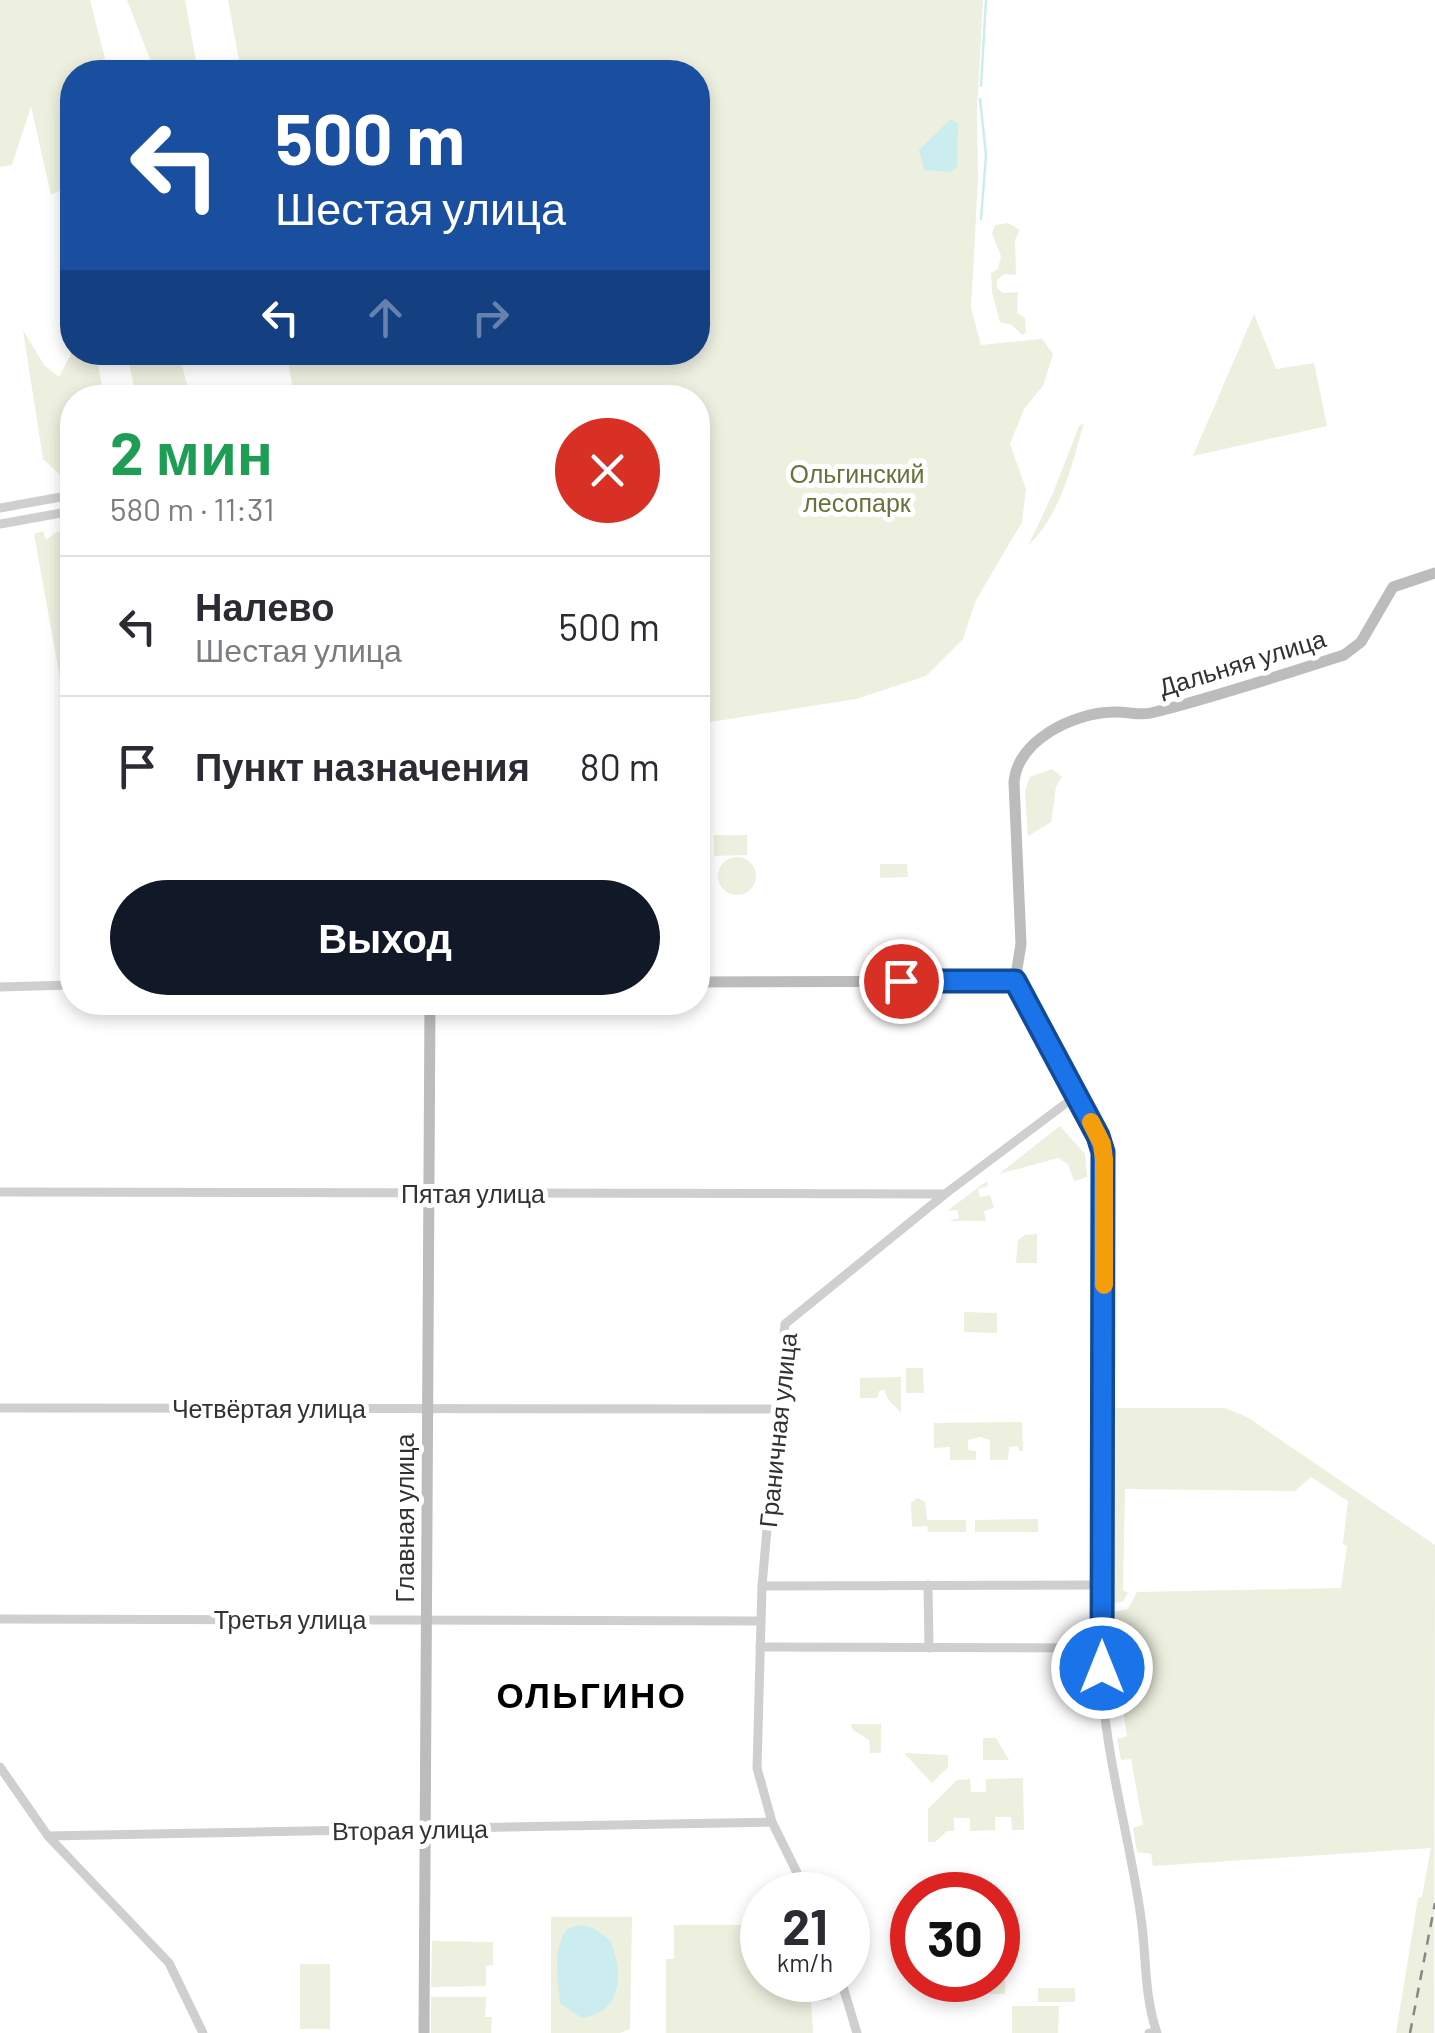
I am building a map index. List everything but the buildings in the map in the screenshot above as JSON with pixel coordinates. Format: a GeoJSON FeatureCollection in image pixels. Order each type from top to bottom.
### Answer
{"type":"FeatureCollection","features":[{"type":"Feature","properties":{"kind":"street"},"geometry":{"type":"LineString","coordinates":[[0,508],[60,497]]}},
{"type":"Feature","properties":{"kind":"street"},"geometry":{"type":"LineString","coordinates":[[0,524],[60,513]]}},
{"type":"Feature","properties":{"kind":"street","name":"Дальняя улица"},"geometry":{"type":"LineString","coordinates":[[1015,981],[1020,944],[1014,782],[1020,759],[1030,746],[1054,730],[1090,716],[1114,712],[1149,714],[1344,655],[1361,642],[1393,586],[1435,573]]}},
{"type":"Feature","properties":{"kind":"street"},"geometry":{"type":"LineString","coordinates":[[710,982],[1015,981],[1102,1144],[1102,1689],[1109,1748],[1142,1923],[1145,1991],[1152,2033]]}},
{"type":"Feature","properties":{"kind":"street"},"geometry":{"type":"LineString","coordinates":[[0,987],[60,985]]}},
{"type":"Feature","properties":{"kind":"street","name":"Главная улица"},"geometry":{"type":"LineString","coordinates":[[424,2033],[430,1015]]}},
{"type":"Feature","properties":{"kind":"street","name":"Граничная улица"},"geometry":{"type":"LineString","coordinates":[[797,1872],[772,1822],[757,1768],[762,1586],[785,1324],[946,1194],[1077,1096]]}},
{"type":"Feature","properties":{"kind":"street","name":"Пятая улица"},"geometry":{"type":"LineString","coordinates":[[0,1192],[946,1194]]}},
{"type":"Feature","properties":{"kind":"street","name":"Четвёртая улица"},"geometry":{"type":"LineString","coordinates":[[0,1408],[778,1409]]}},
{"type":"Feature","properties":{"kind":"street"},"geometry":{"type":"LineString","coordinates":[[928,1585],[928,1648]]}},
{"type":"Feature","properties":{"kind":"street"},"geometry":{"type":"LineString","coordinates":[[762,1586],[1102,1585]]}},
{"type":"Feature","properties":{"kind":"street","name":"Третья улица"},"geometry":{"type":"LineString","coordinates":[[0,1618],[760,1621]]}},
{"type":"Feature","properties":{"kind":"street"},"geometry":{"type":"LineString","coordinates":[[760,1647],[1101,1648]]}},
{"type":"Feature","properties":{"kind":"street"},"geometry":{"type":"LineString","coordinates":[[0,1767],[48,1836],[169,1963],[203,2033]]}},
{"type":"Feature","properties":{"kind":"street","name":"Вторая улица"},"geometry":{"type":"LineString","coordinates":[[48,1836],[772,1822]]}},
{"type":"Feature","properties":{"kind":"street"},"geometry":{"type":"LineString","coordinates":[[847,2002],[857,2033]]}},
{"type":"Feature","properties":{"kind":"green space"},"geometry":{"type":"Polygon","coordinates":[[[0,0],[90,0],[105,59],[60,60],[60,191],[51,195],[31,106],[12,165],[0,167],[0,0]]]}},
{"type":"Feature","properties":{"kind":"green space"},"geometry":{"type":"Polygon","coordinates":[[[127,0],[185,0],[196,60],[150,60],[127,0]]]}},
{"type":"Feature","properties":{"kind":"green space","name":"Ольгинский лесопарк"},"geometry":{"type":"Polygon","coordinates":[[[228,0],[983,0],[971,308],[981,345],[1042,339],[1053,354],[1043,386],[1024,409],[1010,444],[1026,489],[1022,522],[975,602],[963,639],[926,676],[856,699],[710,722],[710,385],[292,385],[289,365],[710,365],[710,60],[239,60],[228,0]]]}},
{"type":"Feature","properties":{"kind":"green space"},"geometry":{"type":"Polygon","coordinates":[[[1008,223],[1020,230],[1015,240],[1016,275],[1004,274],[997,280],[997,288],[1003,293],[1018,292],[1017,313],[1025,318],[1026,332],[1022,335],[1012,325],[1000,322],[992,292],[991,273],[998,269],[1001,256],[992,234],[995,225],[1008,223]]]}},
{"type":"Feature","properties":{"kind":"green space"},"geometry":{"type":"Polygon","coordinates":[[[1254,314],[1276,369],[1314,363],[1327,426],[1193,456],[1254,314]]]}},
{"type":"Feature","properties":{"kind":"green space"},"geometry":{"type":"Polygon","coordinates":[[[23,330],[44,365],[59,377],[65,365],[98,365],[102,385],[60,385],[60,475],[43,459],[23,330]]]}},
{"type":"Feature","properties":{"kind":"green space"},"geometry":{"type":"Polygon","coordinates":[[[129,365],[182,365],[187,385],[134,385],[129,365]]]}},
{"type":"Feature","properties":{"kind":"green space"},"geometry":{"type":"Polygon","coordinates":[[[1084,423],[1057,504],[1028,546],[1079,426],[1084,423]]]}},
{"type":"Feature","properties":{"kind":"green space"},"geometry":{"type":"Polygon","coordinates":[[[43,531],[46,540],[60,532],[60,678],[34,534],[43,531]]]}},
{"type":"Feature","properties":{"kind":"green space"},"geometry":{"type":"Polygon","coordinates":[[[1052,769],[1062,777],[1056,787],[1051,822],[1028,836],[1025,791],[1030,777],[1052,769]]]}},
{"type":"Feature","properties":{"kind":"green space"},"geometry":{"type":"Polygon","coordinates":[[[714,835],[747,835],[747,855],[714,856],[714,835]]]}},
{"type":"Feature","properties":{"kind":"green space"},"geometry":{"type":"Polygon","coordinates":[[[737,857],[750,863],[756,876],[750,889],[737,895],[724,889],[718,876],[724,863],[737,857]]]}},
{"type":"Feature","properties":{"kind":"green space"},"geometry":{"type":"Polygon","coordinates":[[[880,864],[907,864],[908,877],[880,878],[880,864]]]}},
{"type":"Feature","properties":{"kind":"green space"},"geometry":{"type":"Polygon","coordinates":[[[1060,1126],[1085,1154],[1087,1177],[1074,1181],[1068,1164],[1058,1158],[999,1174],[1060,1126]]]}},
{"type":"Feature","properties":{"kind":"green space"},"geometry":{"type":"Polygon","coordinates":[[[987,1181],[988,1186],[978,1189],[980,1197],[990,1195],[994,1208],[984,1211],[986,1221],[949,1221],[959,1218],[957,1210],[947,1211],[987,1181]]]}},
{"type":"Feature","properties":{"kind":"green space"},"geometry":{"type":"Polygon","coordinates":[[[1037,1234],[1037,1263],[1016,1263],[1018,1240],[1037,1234]]]}},
{"type":"Feature","properties":{"kind":"green space"},"geometry":{"type":"Polygon","coordinates":[[[964,1312],[997,1313],[997,1333],[964,1332],[964,1312]]]}},
{"type":"Feature","properties":{"kind":"green space"},"geometry":{"type":"Polygon","coordinates":[[[906,1368],[923,1368],[924,1393],[906,1393],[906,1368]]]}},
{"type":"Feature","properties":{"kind":"green space"},"geometry":{"type":"Polygon","coordinates":[[[901,1377],[901,1413],[884,1390],[879,1391],[877,1398],[860,1398],[860,1378],[901,1377]]]}},
{"type":"Feature","properties":{"kind":"green space"},"geometry":{"type":"Polygon","coordinates":[[[1108,1408],[1225,1408],[1247,1417],[1435,1545],[1434,2033],[1396,2033],[1418,1898],[1422,1897],[1431,1848],[1153,1866],[1151,1854],[1137,1852],[1133,1828],[1143,1825],[1131,1759],[1121,1760],[1117,1739],[1127,1736],[1120,1690],[1120,1653],[1108,1652],[1109,1613],[1128,1609],[1137,1592],[1341,1588],[1348,1501],[1311,1477],[1295,1491],[1125,1489],[1123,1591],[1128,1592],[1123,1602],[1108,1603],[1108,1408]]]}},
{"type":"Feature","properties":{"kind":"green space"},"geometry":{"type":"Polygon","coordinates":[[[1022,1422],[1023,1451],[1018,1446],[1009,1447],[1008,1460],[990,1460],[990,1440],[980,1437],[968,1440],[968,1450],[976,1451],[976,1460],[950,1460],[950,1447],[934,1448],[934,1423],[1022,1422]]]}},
{"type":"Feature","properties":{"kind":"green space"},"geometry":{"type":"Polygon","coordinates":[[[918,1498],[925,1502],[927,1520],[966,1520],[966,1532],[928,1532],[927,1526],[912,1527],[911,1503],[918,1498]]]}},
{"type":"Feature","properties":{"kind":"green space"},"geometry":{"type":"Polygon","coordinates":[[[1038,1519],[1038,1532],[975,1532],[975,1520],[1038,1519]]]}},
{"type":"Feature","properties":{"kind":"green space"},"geometry":{"type":"Polygon","coordinates":[[[851,1724],[881,1724],[881,1753],[870,1753],[869,1740],[852,1729],[851,1724]]]}},
{"type":"Feature","properties":{"kind":"green space"},"geometry":{"type":"Polygon","coordinates":[[[983,1738],[996,1738],[1009,1760],[983,1760],[983,1738]]]}},
{"type":"Feature","properties":{"kind":"green space"},"geometry":{"type":"Polygon","coordinates":[[[904,1753],[948,1755],[948,1767],[932,1783],[904,1753]]]}},
{"type":"Feature","properties":{"kind":"green space"},"geometry":{"type":"Polygon","coordinates":[[[1023,1778],[1024,1830],[1012,1830],[1011,1817],[995,1817],[995,1830],[970,1831],[970,1818],[954,1818],[954,1831],[928,1842],[928,1809],[957,1780],[970,1779],[971,1792],[986,1792],[986,1779],[1023,1778]]]}},
{"type":"Feature","properties":{"kind":"green space"},"geometry":{"type":"Polygon","coordinates":[[[551,1917],[632,1917],[630,2029],[620,2033],[551,2033],[551,1917]]]}},
{"type":"Feature","properties":{"kind":"green space"},"geometry":{"type":"Polygon","coordinates":[[[674,1925],[740,1925],[740,2002],[811,2002],[813,2033],[666,2033],[666,1959],[674,1959],[674,1925]]]}},
{"type":"Feature","properties":{"kind":"green space"},"geometry":{"type":"Polygon","coordinates":[[[432,1941],[493,1942],[493,1965],[486,1966],[486,1986],[431,1987],[432,1941]]]}},
{"type":"Feature","properties":{"kind":"green space"},"geometry":{"type":"Polygon","coordinates":[[[300,1964],[330,1964],[330,2029],[300,2029],[300,1964]]]}},
{"type":"Feature","properties":{"kind":"green space"},"geometry":{"type":"Polygon","coordinates":[[[1038,1988],[1075,1988],[1075,2002],[1038,2002],[1038,1988]]]}},
{"type":"Feature","properties":{"kind":"green space"},"geometry":{"type":"Polygon","coordinates":[[[431,1997],[486,1997],[485,2017],[492,2017],[491,2033],[431,2033],[431,1997]]]}},
{"type":"Feature","properties":{"kind":"green space"},"geometry":{"type":"Polygon","coordinates":[[[1012,2006],[1059,2006],[1058,2033],[1012,2033],[1012,2006]]]}},
{"type":"Feature","properties":{"kind":"water"},"geometry":{"type":"Polygon","coordinates":[[[951,119],[958,124],[957,167],[950,172],[924,170],[919,150],[951,119]]]}},
{"type":"Feature","properties":{"kind":"water"},"geometry":{"type":"Polygon","coordinates":[[[580,1925],[593,1928],[610,1940],[618,1978],[613,1999],[606,2008],[582,2018],[560,2003],[557,1964],[562,1937],[567,1929],[580,1925]]]}},
{"type":"Feature","properties":{"kind":"waterway"},"geometry":{"type":"LineString","coordinates":[[981,86],[986,0]]}},
{"type":"Feature","properties":{"kind":"waterway"},"geometry":{"type":"LineString","coordinates":[[980,99],[986,155],[981,219]]}},
{"type":"Feature","properties":{"kind":"railway"},"geometry":{"type":"LineString","coordinates":[[1410,2033],[1435,1903]]}},
{"type":"Feature","properties":{"kind":"slow traffic"},"geometry":{"type":"LineString","coordinates":[[1091,1122],[1102,1144],[1104,1159],[1104,1285]]}},
{"type":"Feature","properties":{"kind":"district","name":"ОЛЬГИНО"},"geometry":{"type":"Point","coordinates":[592,1694]}},
{"type":"Feature","properties":{"kind":"route"},"geometry":{"type":"LineString","coordinates":[[901,981],[1015,981],[1102,1144],[1102,1668]]}}]}
